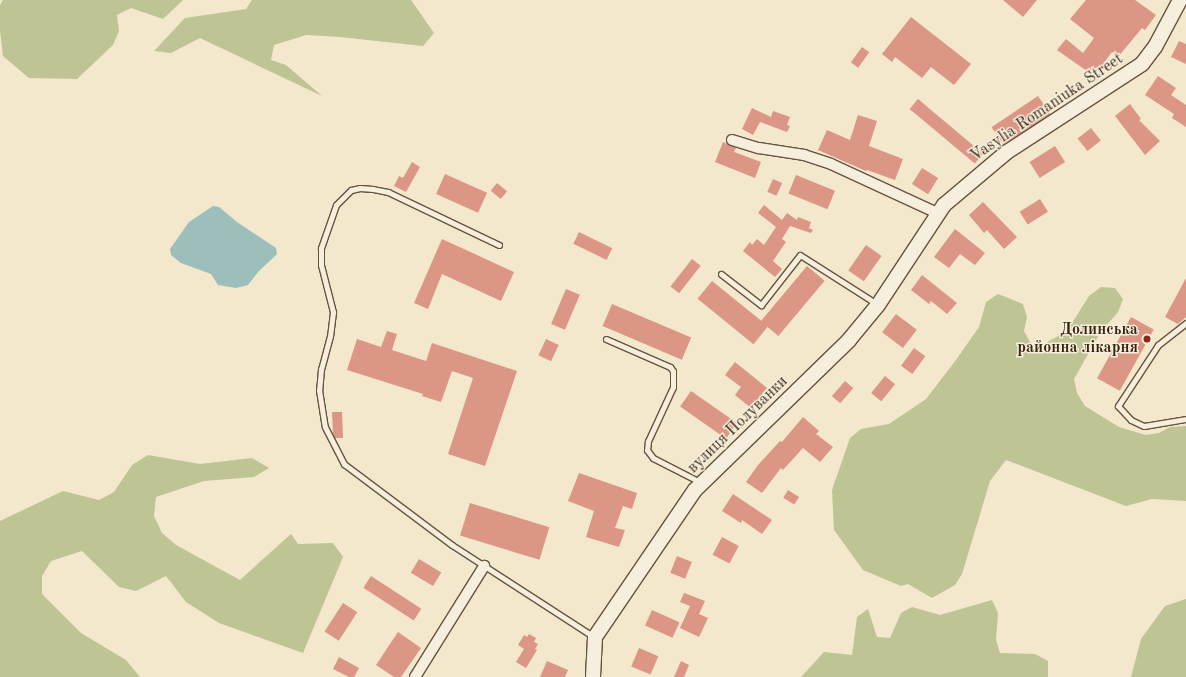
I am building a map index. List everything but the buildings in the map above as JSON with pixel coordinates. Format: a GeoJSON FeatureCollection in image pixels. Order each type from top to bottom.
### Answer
{"type":"FeatureCollection","features":[{"type":"Feature","properties":{"kind":"street","name":"Vasylia Romaniuka Street"},"geometry":{"type":"LineString","coordinates":[[937,213],[944,205],[1007,152],[1142,64],[1155,47],[1180,0]]}},
{"type":"Feature","properties":{"kind":"street"},"geometry":{"type":"LineString","coordinates":[[732,140],[759,148],[804,155],[831,164],[937,213]]}},
{"type":"Feature","properties":{"kind":"street","name":"вулиця Полуванки"},"geometry":{"type":"LineString","coordinates":[[595,638],[696,490],[849,340],[878,305],[937,213]]}},
{"type":"Feature","properties":{"kind":"street"},"geometry":{"type":"LineString","coordinates":[[415,677],[484,566]]}},
{"type":"Feature","properties":{"kind":"street"},"geometry":{"type":"LineString","coordinates":[[593,677],[595,638]]}},
{"type":"Feature","properties":{"kind":"lane"},"geometry":{"type":"LineString","coordinates":[[499,245],[388,192],[360,188],[351,190],[336,205],[321,248],[321,265],[333,312],[330,336],[321,369],[319,390],[325,427],[344,464],[452,545],[595,638]]}},
{"type":"Feature","properties":{"kind":"lane"},"geometry":{"type":"LineString","coordinates":[[721,274],[761,305],[800,255],[878,305]]}},
{"type":"Feature","properties":{"kind":"lane"},"geometry":{"type":"LineString","coordinates":[[1186,323],[1158,345],[1118,406],[1131,420],[1144,426],[1186,419]]}},
{"type":"Feature","properties":{"kind":"lane"},"geometry":{"type":"LineString","coordinates":[[606,339],[670,366],[673,371],[673,387],[648,441],[648,450],[653,458],[703,484]]}},
{"type":"Feature","properties":{"kind":"green space"},"geometry":{"type":"Polygon","coordinates":[[[3,0],[183,0],[163,19],[131,8],[117,15],[119,31],[113,45],[77,79],[29,78],[3,56],[0,30],[0,5],[3,0]]]}},
{"type":"Feature","properties":{"kind":"green space"},"geometry":{"type":"Polygon","coordinates":[[[252,0],[411,0],[434,33],[423,46],[306,35],[274,45],[271,60],[286,65],[322,96],[200,38],[171,53],[154,51],[185,18],[246,9],[252,0]]]}},
{"type":"Feature","properties":{"kind":"green space"},"geometry":{"type":"Polygon","coordinates":[[[1101,287],[1115,288],[1123,299],[1118,312],[1100,333],[1074,379],[1077,393],[1085,406],[1119,427],[1146,435],[1159,433],[1170,427],[1186,426],[1186,501],[1152,499],[1126,506],[1006,460],[990,481],[962,574],[955,585],[932,598],[908,584],[901,586],[863,570],[834,530],[832,490],[850,438],[861,429],[889,424],[926,399],[979,327],[986,302],[998,294],[1023,304],[1027,317],[1024,331],[1031,344],[1044,344],[1067,331],[1089,296],[1101,287]]]}},
{"type":"Feature","properties":{"kind":"green space"},"geometry":{"type":"Polygon","coordinates":[[[148,455],[200,464],[252,458],[269,468],[254,477],[204,481],[156,497],[154,516],[162,533],[176,545],[240,580],[291,534],[298,544],[333,543],[343,557],[303,653],[219,623],[186,602],[166,576],[136,591],[119,587],[82,551],[51,561],[42,576],[42,594],[81,633],[126,660],[140,677],[0,677],[0,521],[63,491],[99,500],[114,492],[132,465],[148,455]]]}},
{"type":"Feature","properties":{"kind":"green space"},"geometry":{"type":"Polygon","coordinates":[[[1186,599],[1186,677],[1131,677],[1141,639],[1165,606],[1186,599]]]}},
{"type":"Feature","properties":{"kind":"green space"},"geometry":{"type":"Polygon","coordinates":[[[992,600],[998,613],[996,640],[1000,653],[1035,654],[1048,661],[1048,677],[801,677],[824,652],[852,655],[857,617],[868,609],[877,637],[890,638],[901,613],[912,607],[940,615],[992,600]]]}},
{"type":"Feature","properties":{"kind":"water"},"geometry":{"type":"Polygon","coordinates":[[[213,206],[219,207],[237,222],[276,248],[277,254],[259,271],[248,285],[236,288],[218,285],[211,274],[181,263],[171,255],[170,249],[189,222],[213,206]]]}},
{"type":"Feature","properties":{"kind":"place","name":"Долинська районна лікарня"},"geometry":{"type":"Point","coordinates":[1147,339]}}]}
